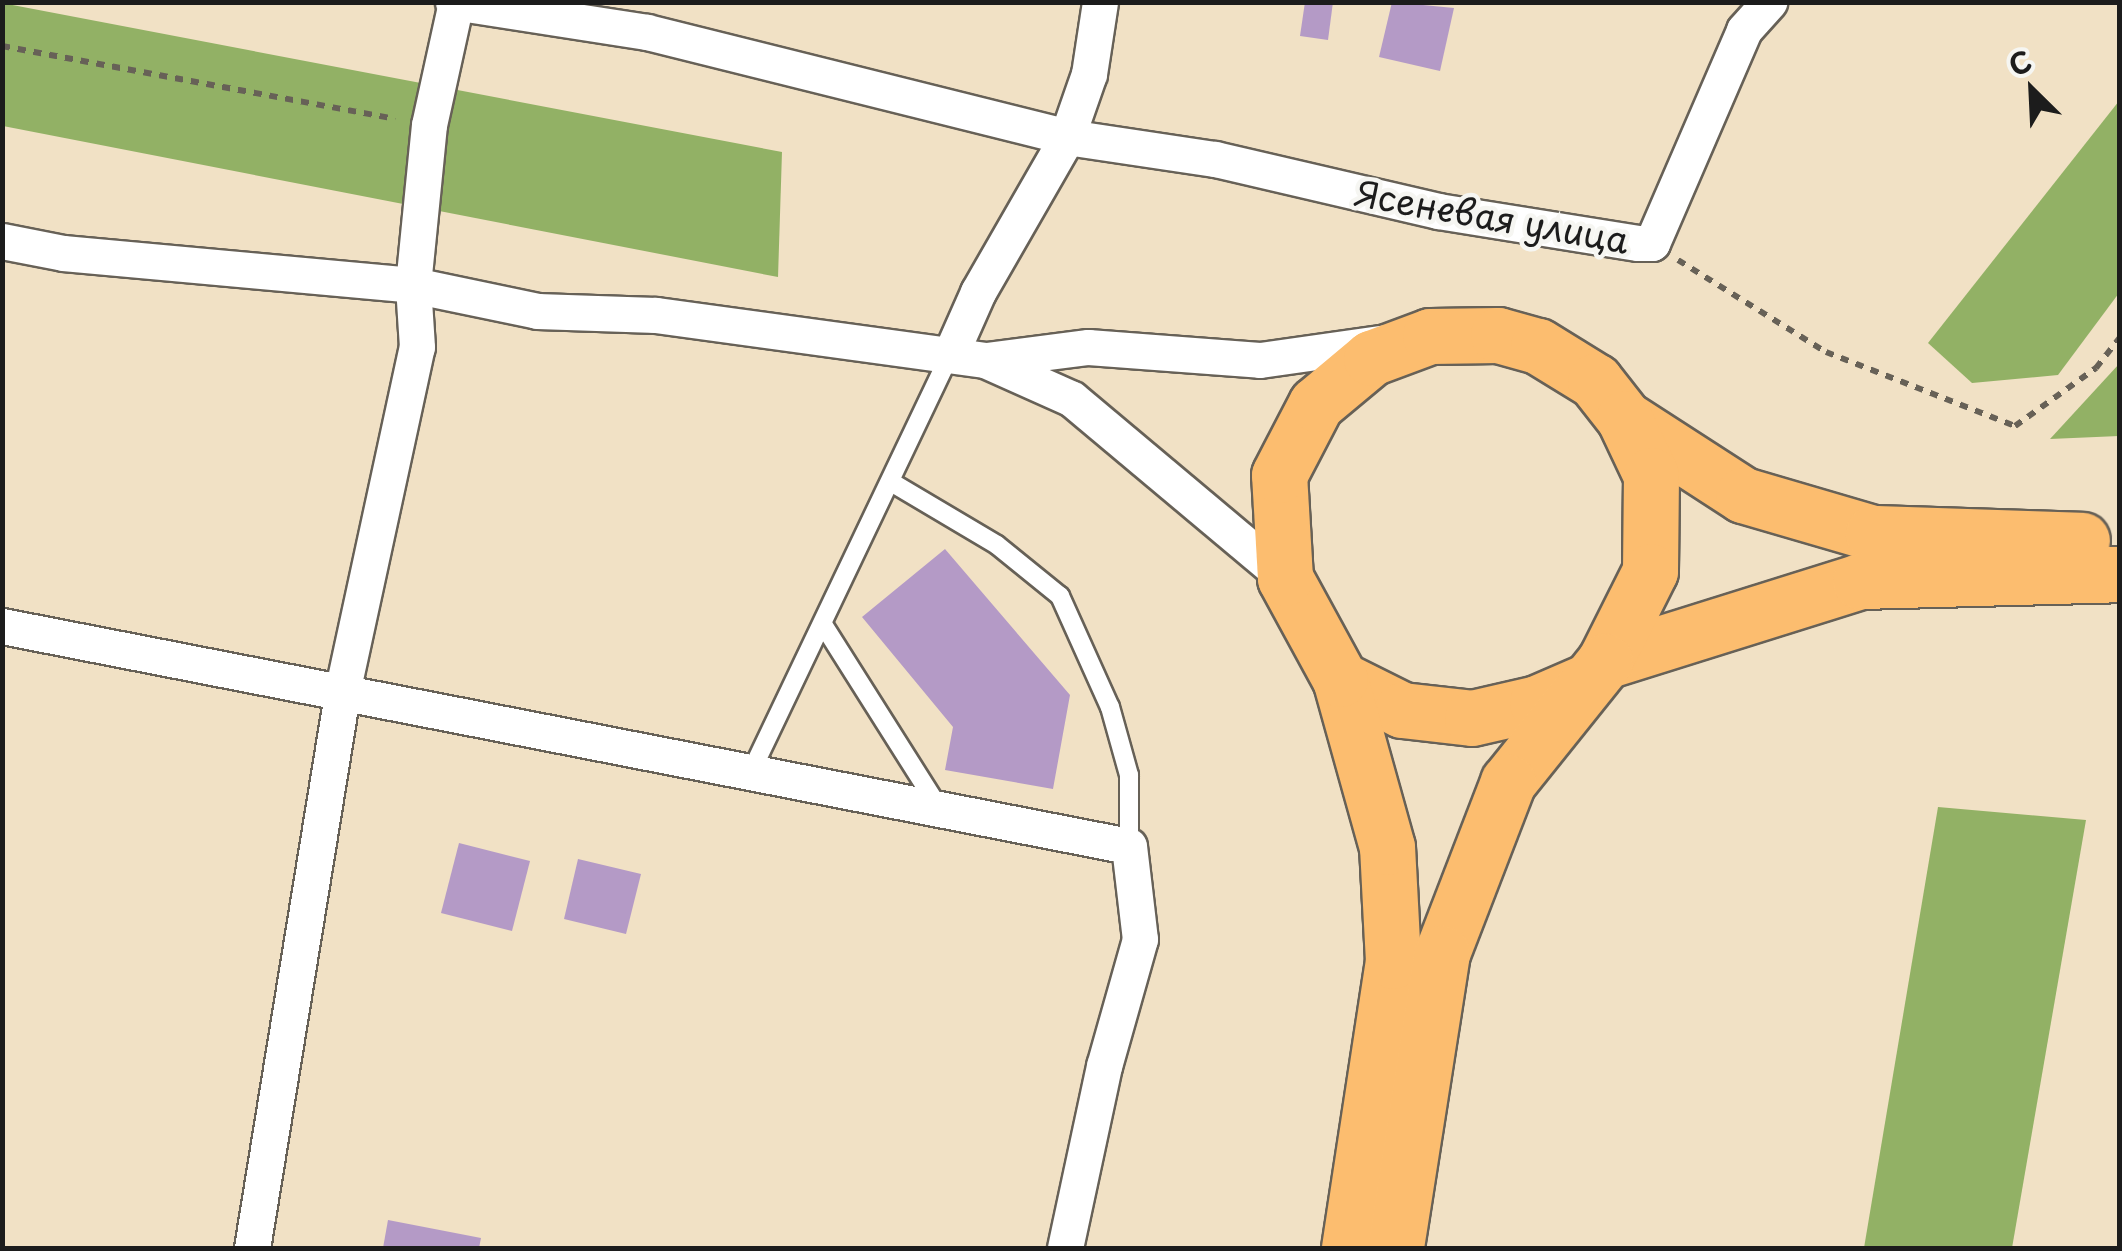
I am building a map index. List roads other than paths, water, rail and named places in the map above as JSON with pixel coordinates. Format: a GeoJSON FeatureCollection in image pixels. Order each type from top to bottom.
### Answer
{"type":"FeatureCollection","features":[{"type":"Feature","properties":{"kind":"main road"},"geometry":{"type":"LineString","coordinates":[[1349,1248],[1393,961],[1387,847],[1340,679],[1285,578],[1278,475],[1316,404],[1371,358],[1430,336],[1498,335],[1538,346],[1595,381],[1624,418],[1651,475],[1650,571],[1596,671],[1508,782],[1442,953],[1396,1248]]}},
{"type":"Feature","properties":{"kind":"main road"},"geometry":{"type":"LineString","coordinates":[[1624,418],[1743,496],[1872,532],[2120,541]]}},
{"type":"Feature","properties":{"kind":"main road"},"geometry":{"type":"LineString","coordinates":[[1340,679],[1402,710],[1472,718],[1537,703],[1596,671],[1860,581],[2120,574]]}},
{"type":"Feature","properties":{"kind":"street"},"geometry":{"type":"LineString","coordinates":[[968,356],[978,292],[1067,137],[1089,74],[1100,2]]}},
{"type":"Feature","properties":{"kind":"street","name":"Ясеневая улица"},"geometry":{"type":"LineString","coordinates":[[455,3],[647,32],[1067,137],[1215,160],[1438,212],[1652,243],[1744,30],[1769,2]]}},
{"type":"Feature","properties":{"kind":"street"},"geometry":{"type":"LineString","coordinates":[[252,1248],[344,688],[417,347],[413,285],[429,125],[455,3]]}},
{"type":"Feature","properties":{"kind":"street"},"geometry":{"type":"LineString","coordinates":[[2,242],[63,253],[413,285],[537,310],[656,315],[968,356],[1088,348],[1260,360],[1430,336]]}},
{"type":"Feature","properties":{"kind":"street"},"geometry":{"type":"LineString","coordinates":[[968,356],[1072,399],[1285,578]]}},
{"type":"Feature","properties":{"kind":"street"},"geometry":{"type":"LineString","coordinates":[[2,626],[344,688],[942,814],[1129,846],[1140,939],[1104,1066],[1064,1248]]}},
{"type":"Feature","properties":{"kind":"lane"},"geometry":{"type":"LineString","coordinates":[[749,775],[891,482],[968,356]]}},
{"type":"Feature","properties":{"kind":"lane"},"geometry":{"type":"LineString","coordinates":[[891,482],[997,545],[1060,596],[1110,706],[1129,775],[1129,846]]}},
{"type":"Feature","properties":{"kind":"lane"},"geometry":{"type":"LineString","coordinates":[[824,626],[942,814]]}}]}
